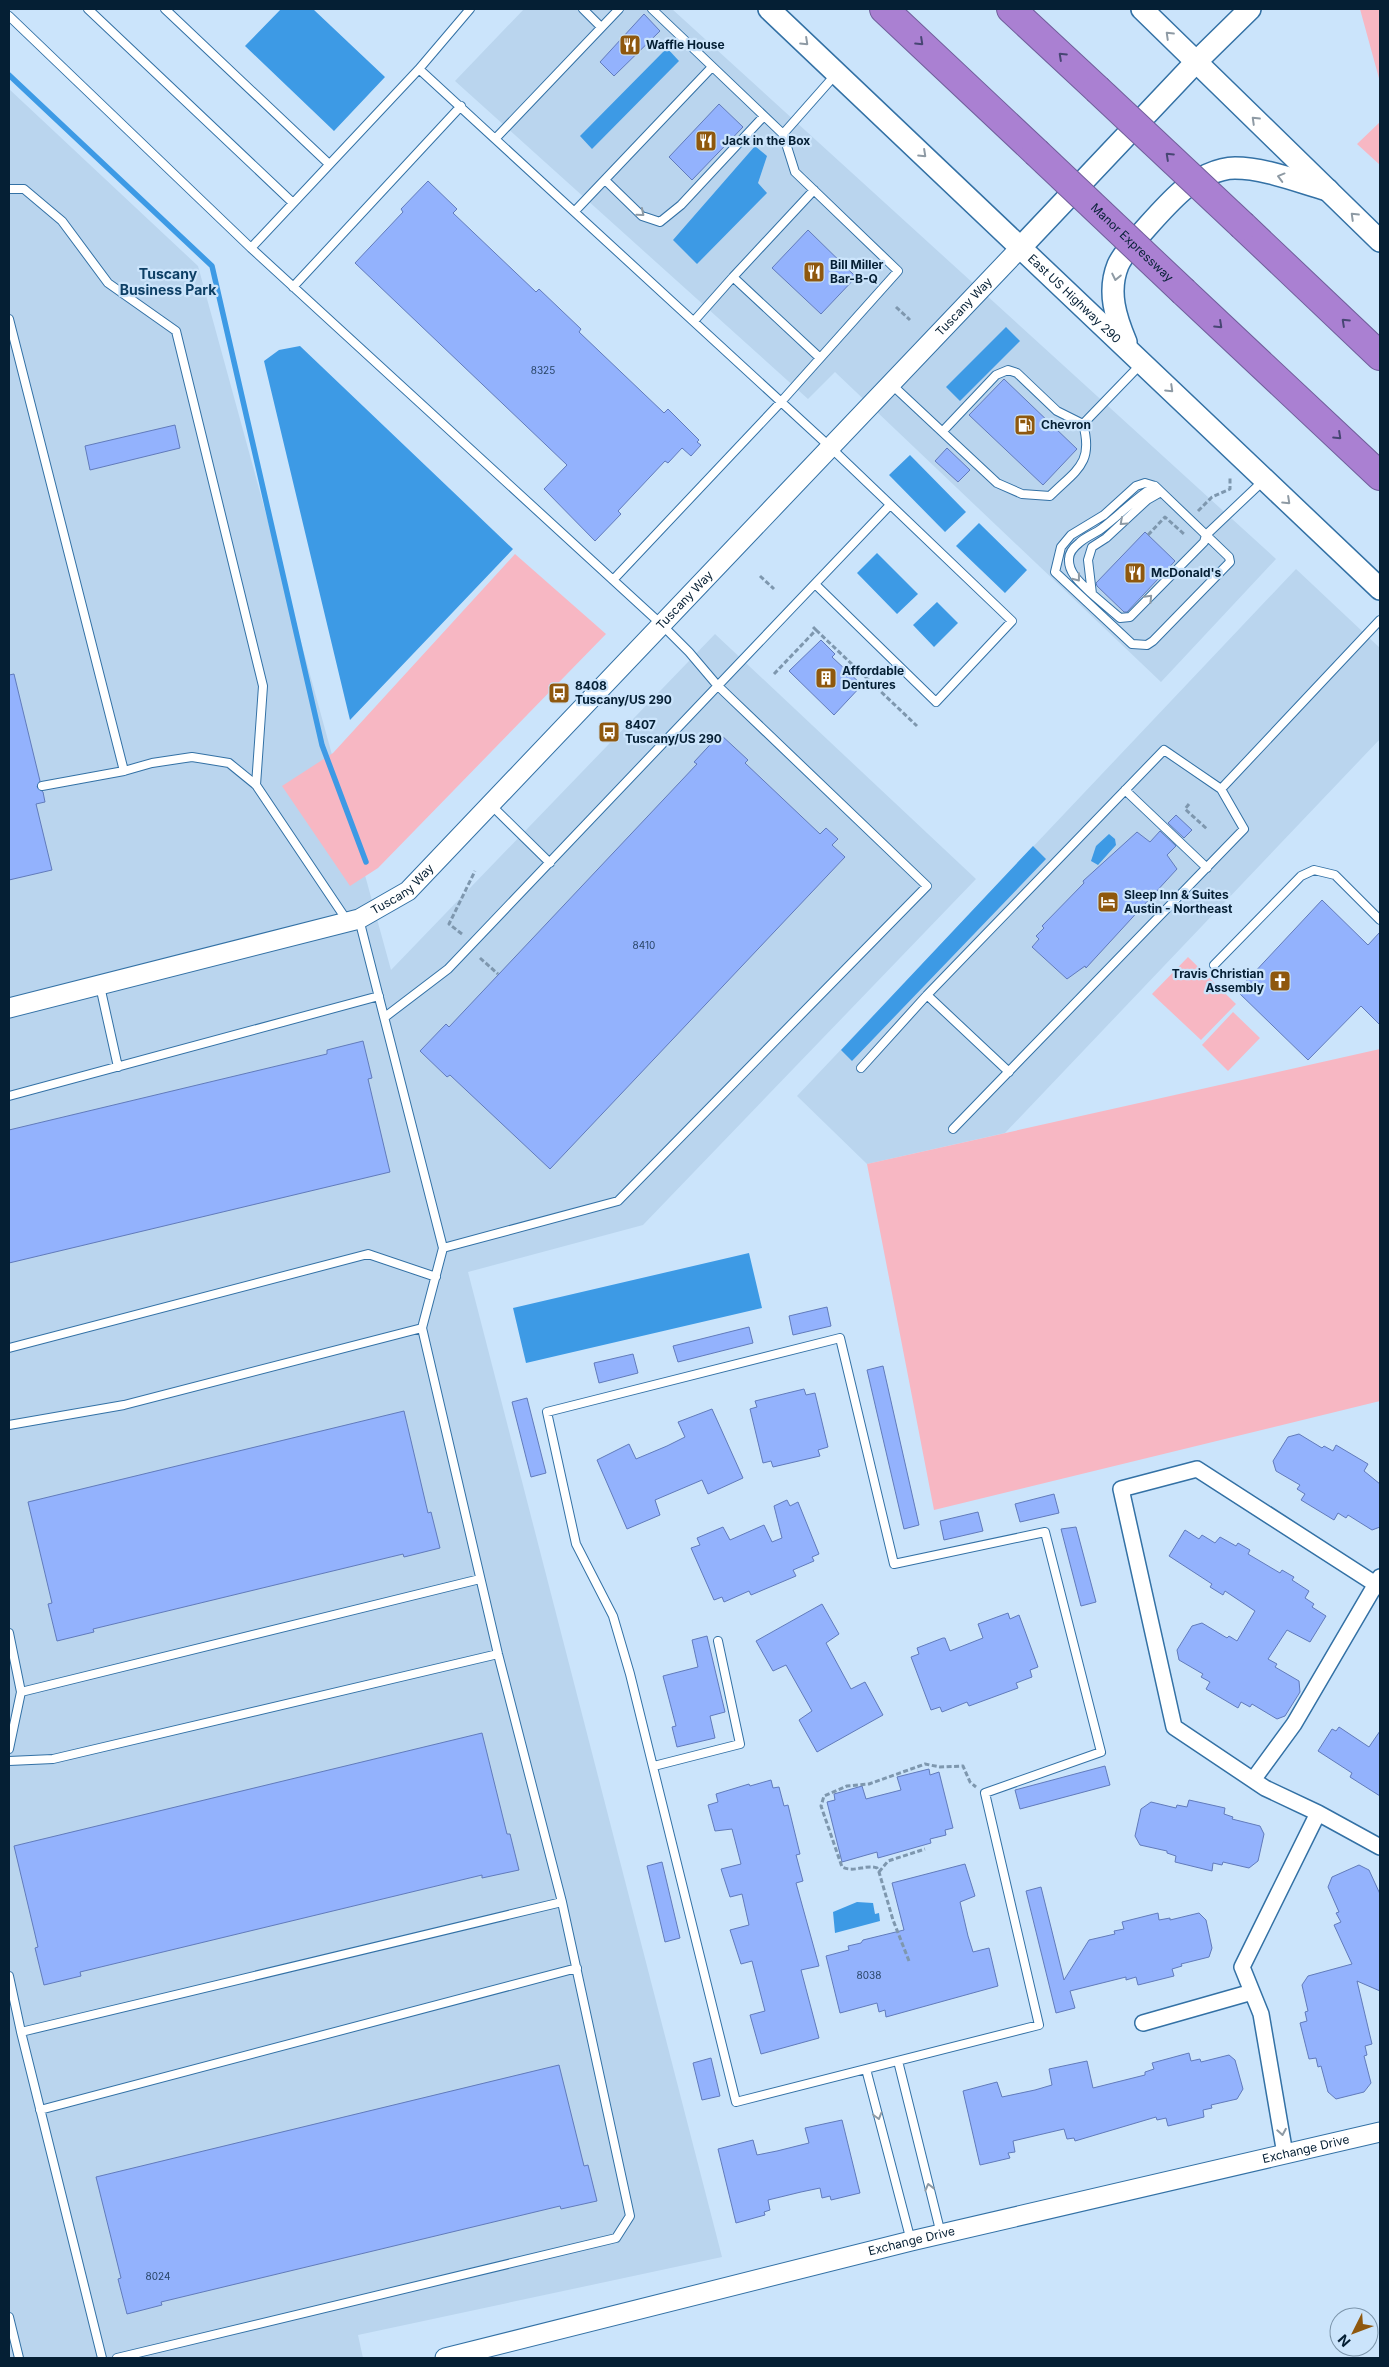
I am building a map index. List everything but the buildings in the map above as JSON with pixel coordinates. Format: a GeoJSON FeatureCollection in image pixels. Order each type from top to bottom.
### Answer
{"type":"FeatureCollection","features":[{"type":"Feature","properties":{"kind":"highway","name":"Manor Expressway"},"geometry":{"type":"LineString","coordinates":[[884,9],[1380,476]]}},
{"type":"Feature","properties":{"kind":"highway"},"geometry":{"type":"LineString","coordinates":[[1011,9],[1380,356]]}},
{"type":"Feature","properties":{"kind":"main road","name":"East US Highway 290"},"geometry":{"type":"LineString","coordinates":[[769,9],[1380,589]]}},
{"type":"Feature","properties":{"kind":"main road"},"geometry":{"type":"LineString","coordinates":[[1142,9],[1380,241]]}},
{"type":"Feature","properties":{"kind":"main road","name":"Tuscany Way"},"geometry":{"type":"LineString","coordinates":[[1020,247],[1196,62],[1250,9]]}},
{"type":"Feature","properties":{"kind":"main road"},"geometry":{"type":"LineString","coordinates":[[1136,357],[1115,315],[1113,290],[1118,266],[1128,249],[1183,190],[1201,178],[1235,168],[1267,173],[1328,190]]}},
{"type":"Feature","properties":{"kind":"street","name":"Tuscany Way"},"geometry":{"type":"LineString","coordinates":[[9,1008],[354,920],[408,891],[828,446],[1020,247]]}},
{"type":"Feature","properties":{"kind":"street"},"geometry":{"type":"LineString","coordinates":[[1253,1780],[1294,1724],[1379,1583],[1197,1469],[1121,1488],[1174,1727],[1253,1780],[1380,1846]]}},
{"type":"Feature","properties":{"kind":"street"},"geometry":{"type":"LineString","coordinates":[[1286,2154],[1261,2014],[1242,1967],[1318,1813]]}},
{"type":"Feature","properties":{"kind":"street"},"geometry":{"type":"LineString","coordinates":[[1143,2023],[1252,1992]]}},
{"type":"Feature","properties":{"kind":"street","name":"Exchange Drive"},"geometry":{"type":"LineString","coordinates":[[444,2358],[911,2241],[1380,2132]]}},
{"type":"Feature","properties":{"kind":"lane"},"geometry":{"type":"LineString","coordinates":[[88,9],[293,203]]}},
{"type":"Feature","properties":{"kind":"lane"},"geometry":{"type":"LineString","coordinates":[[165,9],[330,164]]}},
{"type":"Feature","properties":{"kind":"lane"},"geometry":{"type":"LineString","coordinates":[[251,248],[419,69],[470,9]]}},
{"type":"Feature","properties":{"kind":"lane"},"geometry":{"type":"LineString","coordinates":[[583,9],[601,27]]}},
{"type":"Feature","properties":{"kind":"lane"},"geometry":{"type":"LineString","coordinates":[[496,138],[619,9]]}},
{"type":"Feature","properties":{"kind":"lane"},"geometry":{"type":"LineString","coordinates":[[613,580],[780,403],[898,271],[796,172],[782,134],[652,9]]}},
{"type":"Feature","properties":{"kind":"lane"},"geometry":{"type":"LineString","coordinates":[[9,16],[251,248],[661,624],[690,652],[717,685],[927,886],[618,1201],[444,1248]]}},
{"type":"Feature","properties":{"kind":"lane"},"geometry":{"type":"LineString","coordinates":[[575,212],[712,66]]}},
{"type":"Feature","properties":{"kind":"lane"},"geometry":{"type":"LineString","coordinates":[[419,69],[694,321],[1012,621],[936,702],[815,584]]}},
{"type":"Feature","properties":{"kind":"lane"},"geometry":{"type":"LineString","coordinates":[[782,134],[837,73]]}},
{"type":"Feature","properties":{"kind":"lane"},"geometry":{"type":"LineString","coordinates":[[293,287],[461,106]]}},
{"type":"Feature","properties":{"kind":"lane"},"geometry":{"type":"LineString","coordinates":[[605,180],[642,216],[660,222],[681,205],[764,116]]}},
{"type":"Feature","properties":{"kind":"lane"},"geometry":{"type":"LineString","coordinates":[[9,189],[24,188],[62,221],[108,283],[176,331],[263,686],[256,785]]}},
{"type":"Feature","properties":{"kind":"lane"},"geometry":{"type":"LineString","coordinates":[[694,321],[814,190]]}},
{"type":"Feature","properties":{"kind":"lane"},"geometry":{"type":"LineString","coordinates":[[733,277],[820,358]]}},
{"type":"Feature","properties":{"kind":"lane"},"geometry":{"type":"LineString","coordinates":[[9,319],[124,771]]}},
{"type":"Feature","properties":{"kind":"lane"},"geometry":{"type":"LineString","coordinates":[[890,382],[998,483],[1022,494],[1050,496],[1084,462],[1087,438],[1084,424],[1136,357]]}},
{"type":"Feature","properties":{"kind":"lane"},"geometry":{"type":"LineString","coordinates":[[943,430],[996,375],[1008,370],[1017,373],[1057,411],[1084,424]]}},
{"type":"Feature","properties":{"kind":"lane"},"geometry":{"type":"LineString","coordinates":[[1155,486],[1139,496],[1101,530],[1080,542],[1072,550],[1069,560],[1076,578],[1114,615],[1120,618],[1130,617],[1204,542],[1206,535],[1265,480]]}},
{"type":"Feature","properties":{"kind":"lane"},"geometry":{"type":"LineString","coordinates":[[1145,483],[1155,486],[1229,557],[1230,562],[1154,642],[1147,646],[1132,644],[1055,572],[1061,547],[1071,535],[1104,515],[1136,486],[1145,483]]}},
{"type":"Feature","properties":{"kind":"lane"},"geometry":{"type":"LineString","coordinates":[[1092,594],[1088,560],[1092,547],[1106,538],[1147,500],[1162,492]]}},
{"type":"Feature","properties":{"kind":"lane"},"geometry":{"type":"LineString","coordinates":[[385,1017],[448,969],[890,505]]}},
{"type":"Feature","properties":{"kind":"lane"},"geometry":{"type":"LineString","coordinates":[[1221,789],[1380,620]]}},
{"type":"Feature","properties":{"kind":"lane"},"geometry":{"type":"LineString","coordinates":[[861,1068],[927,995],[1164,750],[1221,789],[1244,829],[953,1129]]}},
{"type":"Feature","properties":{"kind":"lane"},"geometry":{"type":"LineString","coordinates":[[42,786],[124,771],[152,762],[192,756],[229,763],[256,785],[354,920],[385,1017],[444,1248],[422,1328],[498,1654],[562,1902],[630,2216],[616,2238],[117,2358]]}},
{"type":"Feature","properties":{"kind":"lane"},"geometry":{"type":"LineString","coordinates":[[1125,790],[1207,868]]}},
{"type":"Feature","properties":{"kind":"lane"},"geometry":{"type":"LineString","coordinates":[[490,804],[550,864]]}},
{"type":"Feature","properties":{"kind":"lane"},"geometry":{"type":"LineString","coordinates":[[1214,965],[1301,876],[1314,870],[1335,875],[1380,920]]}},
{"type":"Feature","properties":{"kind":"lane"},"geometry":{"type":"LineString","coordinates":[[99,985],[118,1066]]}},
{"type":"Feature","properties":{"kind":"lane"},"geometry":{"type":"LineString","coordinates":[[927,995],[1009,1072]]}},
{"type":"Feature","properties":{"kind":"lane"},"geometry":{"type":"LineString","coordinates":[[9,1096],[379,996]]}},
{"type":"Feature","properties":{"kind":"lane"},"geometry":{"type":"LineString","coordinates":[[9,1348],[368,1254],[436,1277]]}},
{"type":"Feature","properties":{"kind":"lane"},"geometry":{"type":"LineString","coordinates":[[9,1425],[124,1405],[422,1328]]}},
{"type":"Feature","properties":{"kind":"lane"},"geometry":{"type":"LineString","coordinates":[[840,1338],[894,1564],[1044,1532],[1101,1752],[985,1793],[1039,2024],[736,2102],[654,1766],[613,1616],[576,1544],[547,1412],[840,1338]]}},
{"type":"Feature","properties":{"kind":"lane"},"geometry":{"type":"LineString","coordinates":[[21,1692],[480,1579]]}},
{"type":"Feature","properties":{"kind":"lane"},"geometry":{"type":"LineString","coordinates":[[9,1633],[21,1692],[9,1749]]}},
{"type":"Feature","properties":{"kind":"lane"},"geometry":{"type":"LineString","coordinates":[[654,1766],[740,1744],[718,1641]]}},
{"type":"Feature","properties":{"kind":"lane"},"geometry":{"type":"LineString","coordinates":[[9,1762],[53,1759],[498,1654]]}},
{"type":"Feature","properties":{"kind":"lane"},"geometry":{"type":"LineString","coordinates":[[21,2032],[562,1902]]}},
{"type":"Feature","properties":{"kind":"lane"},"geometry":{"type":"LineString","coordinates":[[40,2110],[577,1968]]}},
{"type":"Feature","properties":{"kind":"lane"},"geometry":{"type":"LineString","coordinates":[[9,1976],[21,2032],[102,2358]]}},
{"type":"Feature","properties":{"kind":"lane"},"geometry":{"type":"LineString","coordinates":[[898,2061],[941,2234]]}},
{"type":"Feature","properties":{"kind":"lane"},"geometry":{"type":"LineString","coordinates":[[866,2069],[911,2241]]}},
{"type":"Feature","properties":{"kind":"lane"},"geometry":{"type":"LineString","coordinates":[[9,2317],[19,2358]]}},
{"type":"Feature","properties":{"kind":"path"},"geometry":{"type":"LineString","coordinates":[[896,307],[910,320]]}},
{"type":"Feature","properties":{"kind":"path"},"geometry":{"type":"LineString","coordinates":[[1198,511],[1212,497],[1230,489],[1230,476]]}},
{"type":"Feature","properties":{"kind":"path"},"geometry":{"type":"LineString","coordinates":[[1148,535],[1165,516],[1186,536]]}},
{"type":"Feature","properties":{"kind":"path"},"geometry":{"type":"LineString","coordinates":[[760,576],[774,589]]}},
{"type":"Feature","properties":{"kind":"path"},"geometry":{"type":"LineString","coordinates":[[774,674],[814,628],[917,726]]}},
{"type":"Feature","properties":{"kind":"path"},"geometry":{"type":"LineString","coordinates":[[1189,804],[1185,809],[1206,828]]}},
{"type":"Feature","properties":{"kind":"path"},"geometry":{"type":"LineString","coordinates":[[462,934],[449,924],[476,871]]}},
{"type":"Feature","properties":{"kind":"path"},"geometry":{"type":"LineString","coordinates":[[480,958],[498,974]]}},
{"type":"Feature","properties":{"kind":"path"},"geometry":{"type":"LineString","coordinates":[[909,1961],[893,1920],[880,1872],[877,1868],[871,1866],[854,1870],[842,1867],[821,1806],[824,1796],[847,1786],[869,1784],[925,1764],[940,1767],[962,1766],[970,1782],[985,1793]]}},
{"type":"Feature","properties":{"kind":"path"},"geometry":{"type":"LineString","coordinates":[[880,1872],[888,1862],[925,1849]]}},
{"type":"Feature","properties":{"kind":"shaded area"},"geometry":{"type":"Polygon","coordinates":[[[524,9],[672,9],[1276,559],[1161,682],[835,372],[808,399],[455,81],[524,9]]]}},
{"type":"Feature","properties":{"kind":"shaded area"},"geometry":{"type":"Polygon","coordinates":[[[1360,9],[1380,9],[1380,82],[1360,9]]]}},
{"type":"Feature","properties":{"kind":"shaded area"},"geometry":{"type":"Polygon","coordinates":[[[9,89],[198,266],[391,970],[715,634],[976,879],[643,1225],[468,1272],[722,2257],[358,2335],[363,2358],[9,2358],[9,89]]]}},
{"type":"Feature","properties":{"kind":"shaded area"},"geometry":{"type":"Polygon","coordinates":[[[1380,122],[1380,165],[1357,144],[1380,122]]]}},
{"type":"Feature","properties":{"kind":"shaded area"},"geometry":{"type":"Polygon","coordinates":[[[515,554],[606,634],[378,868],[350,886],[282,786],[333,753],[515,554]]]}},
{"type":"Feature","properties":{"kind":"shaded area"},"geometry":{"type":"Polygon","coordinates":[[[1296,569],[1380,648],[1380,739],[1005,1133],[867,1164],[797,1096],[1296,569]]]}},
{"type":"Feature","properties":{"kind":"shaded area"},"geometry":{"type":"Polygon","coordinates":[[[1188,957],[1236,1004],[1201,1040],[1152,994],[1188,957]]]}},
{"type":"Feature","properties":{"kind":"shaded area"},"geometry":{"type":"Polygon","coordinates":[[[1233,1012],[1260,1038],[1228,1071],[1202,1045],[1233,1012]]]}},
{"type":"Feature","properties":{"kind":"shaded area"},"geometry":{"type":"Polygon","coordinates":[[[1380,1049],[1380,1401],[934,1510],[867,1164],[1380,1049]]]}},
{"type":"Feature","properties":{"kind":"water"},"geometry":{"type":"Polygon","coordinates":[[[281,9],[313,9],[385,77],[334,131],[245,46],[281,9]]]}},
{"type":"Feature","properties":{"kind":"water"},"geometry":{"type":"Polygon","coordinates":[[[667,48],[679,61],[592,149],[580,136],[667,48]]]}},
{"type":"Feature","properties":{"kind":"water"},"geometry":{"type":"Polygon","coordinates":[[[755,146],[767,156],[758,183],[767,193],[697,264],[673,240],[755,146]]]}},
{"type":"Feature","properties":{"kind":"water"},"geometry":{"type":"Polygon","coordinates":[[[1006,327],[1020,341],[960,401],[946,387],[1006,327]]]}},
{"type":"Feature","properties":{"kind":"water"},"geometry":{"type":"Polygon","coordinates":[[[300,346],[513,549],[350,720],[264,361],[279,350],[300,346]]]}},
{"type":"Feature","properties":{"kind":"water"},"geometry":{"type":"Polygon","coordinates":[[[910,455],[966,512],[945,532],[889,475],[910,455]]]}},
{"type":"Feature","properties":{"kind":"water"},"geometry":{"type":"Polygon","coordinates":[[[979,523],[1027,570],[1005,593],[956,546],[979,523]]]}},
{"type":"Feature","properties":{"kind":"water"},"geometry":{"type":"Polygon","coordinates":[[[877,553],[918,594],[897,614],[857,573],[877,553]]]}},
{"type":"Feature","properties":{"kind":"water"},"geometry":{"type":"Polygon","coordinates":[[[937,602],[958,623],[934,647],[913,625],[937,602]]]}},
{"type":"Feature","properties":{"kind":"water"},"geometry":{"type":"Polygon","coordinates":[[[1109,834],[1115,839],[1116,845],[1098,865],[1091,861],[1096,846],[1109,834]]]}},
{"type":"Feature","properties":{"kind":"water"},"geometry":{"type":"Polygon","coordinates":[[[1033,846],[1046,859],[852,1061],[841,1050],[1033,846]]]}},
{"type":"Feature","properties":{"kind":"water"},"geometry":{"type":"Polygon","coordinates":[[[749,1253],[762,1308],[526,1363],[513,1308],[749,1253]]]}},
{"type":"Feature","properties":{"kind":"water"},"geometry":{"type":"Polygon","coordinates":[[[857,1902],[873,1903],[875,1914],[879,1913],[880,1921],[835,1933],[833,1912],[857,1902]]]}},
{"type":"Feature","properties":{"kind":"waterway"},"geometry":{"type":"LineString","coordinates":[[9,75],[212,266],[322,745],[366,862]]}},
{"type":"Feature","properties":{"kind":"place","name":"Waffle House"},"geometry":{"type":"Point","coordinates":[630,45]}},
{"type":"Feature","properties":{"kind":"place","name":"Jack in the Box"},"geometry":{"type":"Point","coordinates":[706,141]}},
{"type":"Feature","properties":{"kind":"place","name":"Bill Miller Bar-B-Q"},"geometry":{"type":"Point","coordinates":[814,272]}},
{"type":"Feature","properties":{"kind":"place","name":"Chevron"},"geometry":{"type":"Point","coordinates":[1025,425]}},
{"type":"Feature","properties":{"kind":"place","name":"McDonald's"},"geometry":{"type":"Point","coordinates":[1135,573]}},
{"type":"Feature","properties":{"kind":"place","name":"Affordable Dentures"},"geometry":{"type":"Point","coordinates":[826,678]}},
{"type":"Feature","properties":{"kind":"place","name":"8408 Tuscany/US 290"},"geometry":{"type":"Point","coordinates":[559,693]}},
{"type":"Feature","properties":{"kind":"place","name":"8407 Tuscany/US 290"},"geometry":{"type":"Point","coordinates":[609,732]}},
{"type":"Feature","properties":{"kind":"place","name":"Sleep Inn & Suites Austin - Northeast"},"geometry":{"type":"Point","coordinates":[1108,902]}},
{"type":"Feature","properties":{"kind":"place","name":"Travis Christian Assembly"},"geometry":{"type":"Point","coordinates":[1280,981]}},
{"type":"Feature","properties":{"kind":"district","name":"Tuscany Business Park"},"geometry":{"type":"Point","coordinates":[168,282]}}]}
